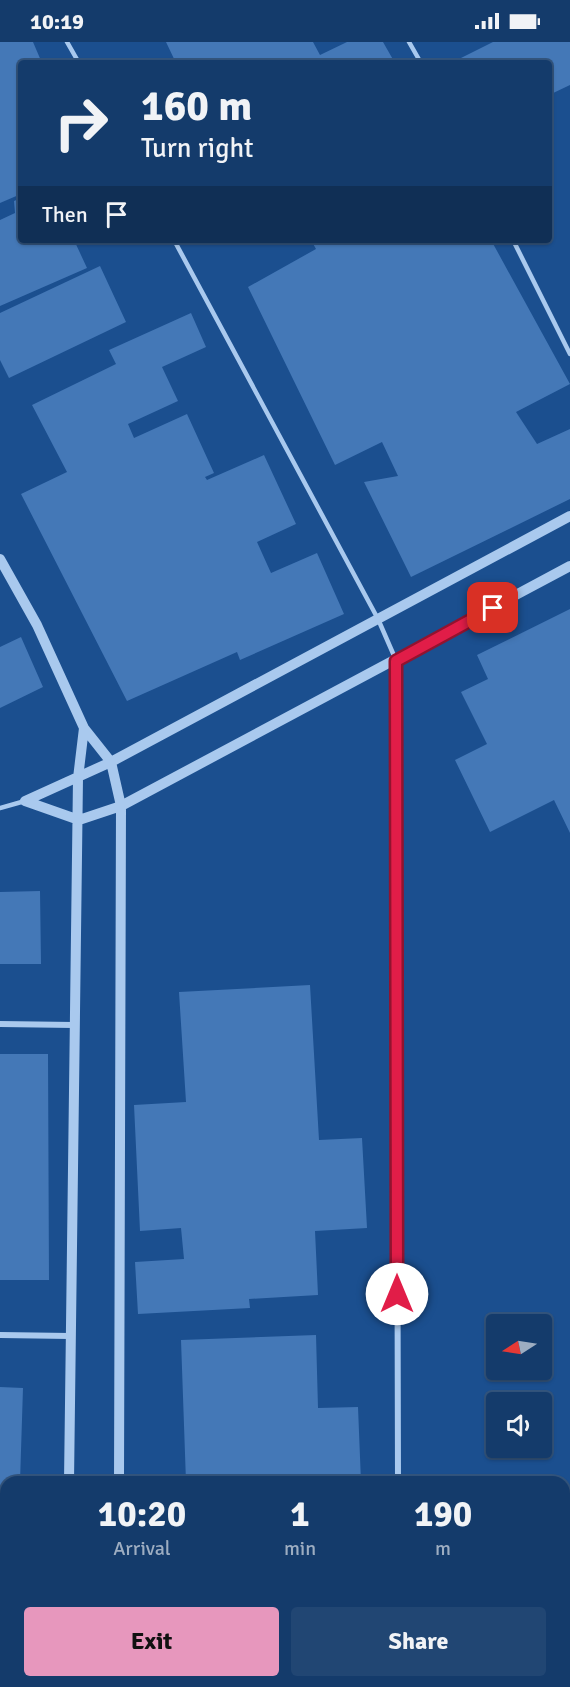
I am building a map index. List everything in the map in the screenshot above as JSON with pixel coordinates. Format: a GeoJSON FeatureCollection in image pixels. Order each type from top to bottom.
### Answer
{"type":"FeatureCollection","features":[{"type":"Feature","properties":{"kind":"street"},"geometry":{"type":"LineString","coordinates":[[25,801],[111,762],[570,516]]}},
{"type":"Feature","properties":{"kind":"street"},"geometry":{"type":"LineString","coordinates":[[0,559],[37,625],[84,728],[111,762],[121,806],[119,1476]]}},
{"type":"Feature","properties":{"kind":"street"},"geometry":{"type":"LineString","coordinates":[[25,801],[79,820],[121,806],[570,566]]}},
{"type":"Feature","properties":{"kind":"street"},"geometry":{"type":"LineString","coordinates":[[396,661],[398,1476]]}},
{"type":"Feature","properties":{"kind":"street"},"geometry":{"type":"LineString","coordinates":[[69,1476],[78,778],[84,728]]}},
{"type":"Feature","properties":{"kind":"street"},"geometry":{"type":"LineString","coordinates":[[0,1024],[74,1025]]}},
{"type":"Feature","properties":{"kind":"street"},"geometry":{"type":"LineString","coordinates":[[0,1335],[70,1336]]}},
{"type":"Feature","properties":{"kind":"lane"},"geometry":{"type":"LineString","coordinates":[[67,42],[77,60]]}},
{"type":"Feature","properties":{"kind":"lane"},"geometry":{"type":"LineString","coordinates":[[409,42],[418,60]]}},
{"type":"Feature","properties":{"kind":"lane"},"geometry":{"type":"LineString","coordinates":[[176,243],[378,619],[396,661]]}},
{"type":"Feature","properties":{"kind":"lane"},"geometry":{"type":"LineString","coordinates":[[514,243],[570,354]]}},
{"type":"Feature","properties":{"kind":"lane"},"geometry":{"type":"LineString","coordinates":[[0,808],[25,801]]}},
{"type":"Feature","properties":{"kind":"building"},"geometry":{"type":"Polygon","coordinates":[[[0,42],[33,42],[41,60],[18,60],[18,195],[0,203],[0,42]]]}},
{"type":"Feature","properties":{"kind":"building"},"geometry":{"type":"Polygon","coordinates":[[[166,42],[313,42],[320,55],[347,42],[383,42],[393,60],[175,60],[166,42]]]}},
{"type":"Feature","properties":{"kind":"building"},"geometry":{"type":"Polygon","coordinates":[[[493,42],[570,42],[570,85],[552,94],[552,60],[457,60],[493,42]]]}},
{"type":"Feature","properties":{"kind":"building"},"geometry":{"type":"Polygon","coordinates":[[[18,199],[18,243],[75,243],[87,268],[0,306],[0,220],[15,213],[14,201],[18,199]]]}},
{"type":"Feature","properties":{"kind":"building"},"geometry":{"type":"Polygon","coordinates":[[[313,243],[493,243],[570,384],[516,412],[537,444],[570,429],[570,499],[411,577],[364,482],[398,476],[382,442],[335,465],[248,287],[316,249],[313,243]]]}},
{"type":"Feature","properties":{"kind":"building"},"geometry":{"type":"Polygon","coordinates":[[[100,266],[126,322],[9,378],[0,360],[0,313],[100,266]]]}},
{"type":"Feature","properties":{"kind":"building"},"geometry":{"type":"Polygon","coordinates":[[[191,313],[206,347],[162,367],[178,401],[128,424],[134,438],[187,414],[214,473],[205,477],[207,480],[264,455],[296,524],[257,542],[271,573],[317,553],[344,614],[240,660],[237,652],[127,701],[21,494],[67,472],[32,405],[116,364],[109,350],[191,313]]]}},
{"type":"Feature","properties":{"kind":"building"},"geometry":{"type":"Polygon","coordinates":[[[570,609],[570,833],[554,800],[490,832],[455,760],[487,744],[461,692],[488,679],[477,655],[570,609]]]}},
{"type":"Feature","properties":{"kind":"building"},"geometry":{"type":"Polygon","coordinates":[[[21,637],[43,687],[0,708],[0,647],[21,637]]]}},
{"type":"Feature","properties":{"kind":"building"},"geometry":{"type":"Polygon","coordinates":[[[40,891],[41,964],[0,964],[0,892],[40,891]]]}},
{"type":"Feature","properties":{"kind":"building"},"geometry":{"type":"Polygon","coordinates":[[[310,985],[319,1140],[362,1138],[367,1228],[315,1231],[318,1295],[249,1299],[250,1308],[138,1314],[135,1262],[184,1259],[181,1228],[140,1231],[134,1105],[186,1102],[179,992],[310,985]]]}},
{"type":"Feature","properties":{"kind":"building"},"geometry":{"type":"Polygon","coordinates":[[[0,1054],[48,1054],[49,1280],[0,1280],[0,1054]]]}},
{"type":"Feature","properties":{"kind":"building"},"geometry":{"type":"Polygon","coordinates":[[[316,1335],[318,1408],[358,1407],[361,1476],[186,1476],[181,1340],[316,1335]]]}},
{"type":"Feature","properties":{"kind":"building"},"geometry":{"type":"Polygon","coordinates":[[[0,1387],[23,1388],[20,1476],[0,1476],[0,1387]]]}},
{"type":"Feature","properties":{"kind":"route"},"geometry":{"type":"LineString","coordinates":[[397,1294],[396,661],[493,608]]}}]}
